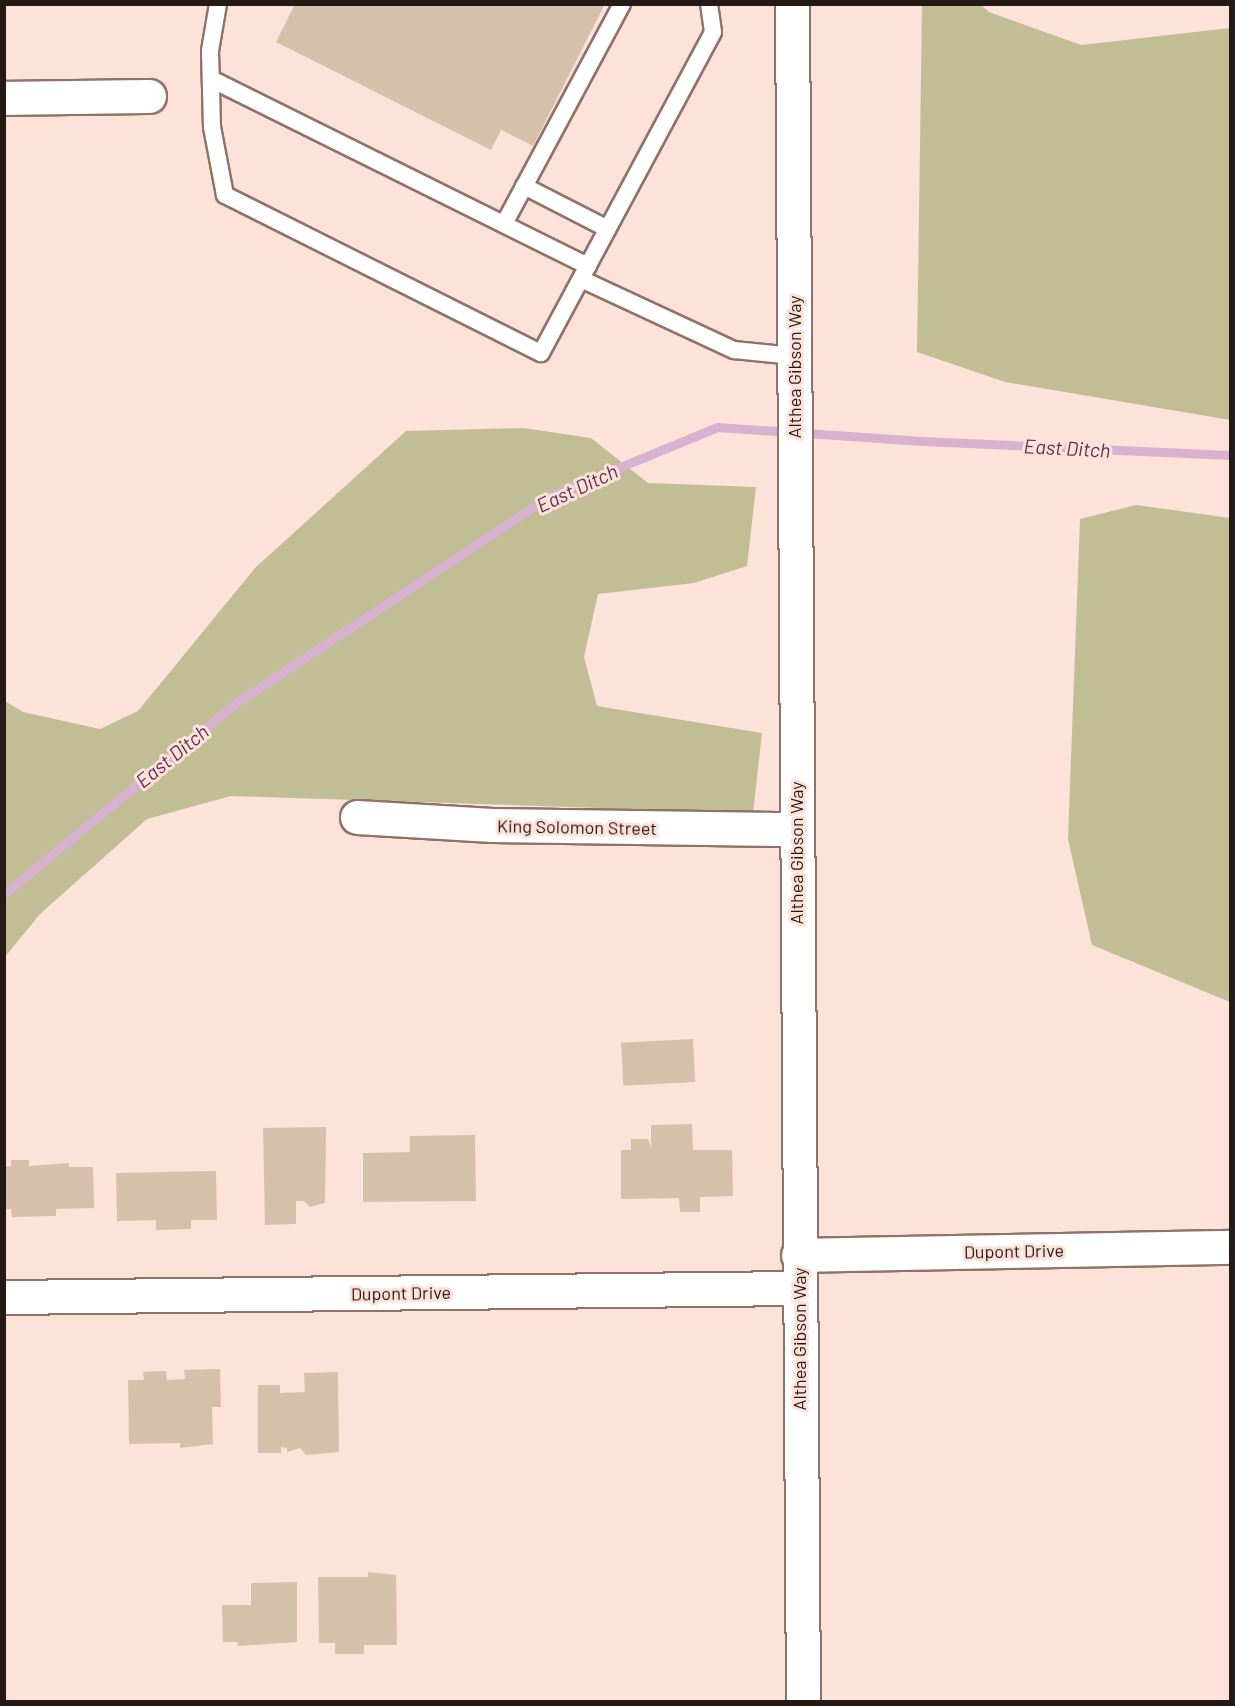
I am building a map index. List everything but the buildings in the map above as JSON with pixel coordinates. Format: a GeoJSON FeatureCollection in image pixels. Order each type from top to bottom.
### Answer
{"type":"FeatureCollection","features":[{"type":"Feature","properties":{"kind":"street","name":"Althea Gibson Way"},"geometry":{"type":"LineString","coordinates":[[792,4],[798,1288],[803,1701]]}},
{"type":"Feature","properties":{"kind":"street"},"geometry":{"type":"LineString","coordinates":[[4,98],[149,96]]}},
{"type":"Feature","properties":{"kind":"street","name":"King Solomon Street"},"geometry":{"type":"LineString","coordinates":[[357,817],[492,825],[796,829]]}},
{"type":"Feature","properties":{"kind":"street","name":"Dupont Drive"},"geometry":{"type":"LineString","coordinates":[[798,1255],[1230,1247]]}},
{"type":"Feature","properties":{"kind":"street","name":"Dupont Drive"},"geometry":{"type":"LineString","coordinates":[[4,1297],[798,1288]]}},
{"type":"Feature","properties":{"kind":"lane"},"geometry":{"type":"LineString","coordinates":[[218,4],[210,51],[212,127],[225,195],[541,353],[713,32],[709,4]]}},
{"type":"Feature","properties":{"kind":"lane"},"geometry":{"type":"LineString","coordinates":[[504,224],[622,4]]}},
{"type":"Feature","properties":{"kind":"lane"},"geometry":{"type":"LineString","coordinates":[[211,80],[504,224],[585,272],[734,350],[794,357]]}},
{"type":"Feature","properties":{"kind":"lane"},"geometry":{"type":"LineString","coordinates":[[524,186],[608,229]]}},
{"type":"Feature","properties":{"kind":"shaded area"},"geometry":{"type":"Polygon","coordinates":[[[922,5],[981,5],[989,12],[1081,45],[1230,28],[1230,420],[1005,382],[917,352],[922,5]]]}},
{"type":"Feature","properties":{"kind":"shaded area"},"geometry":{"type":"Polygon","coordinates":[[[523,428],[591,438],[648,483],[756,487],[747,566],[694,583],[598,594],[584,657],[597,706],[762,733],[753,813],[231,796],[147,819],[40,914],[5,957],[5,701],[23,712],[100,729],[138,711],[255,568],[406,431],[523,428]]]}},
{"type":"Feature","properties":{"kind":"shaded area"},"geometry":{"type":"Polygon","coordinates":[[[1136,505],[1230,518],[1230,1002],[1092,945],[1068,839],[1080,519],[1136,505]]]}},
{"type":"Feature","properties":{"kind":"waterway","name":"East Ditch"},"geometry":{"type":"LineString","coordinates":[[4,894],[236,703],[550,496],[717,427],[923,441],[1230,455]]}}]}
